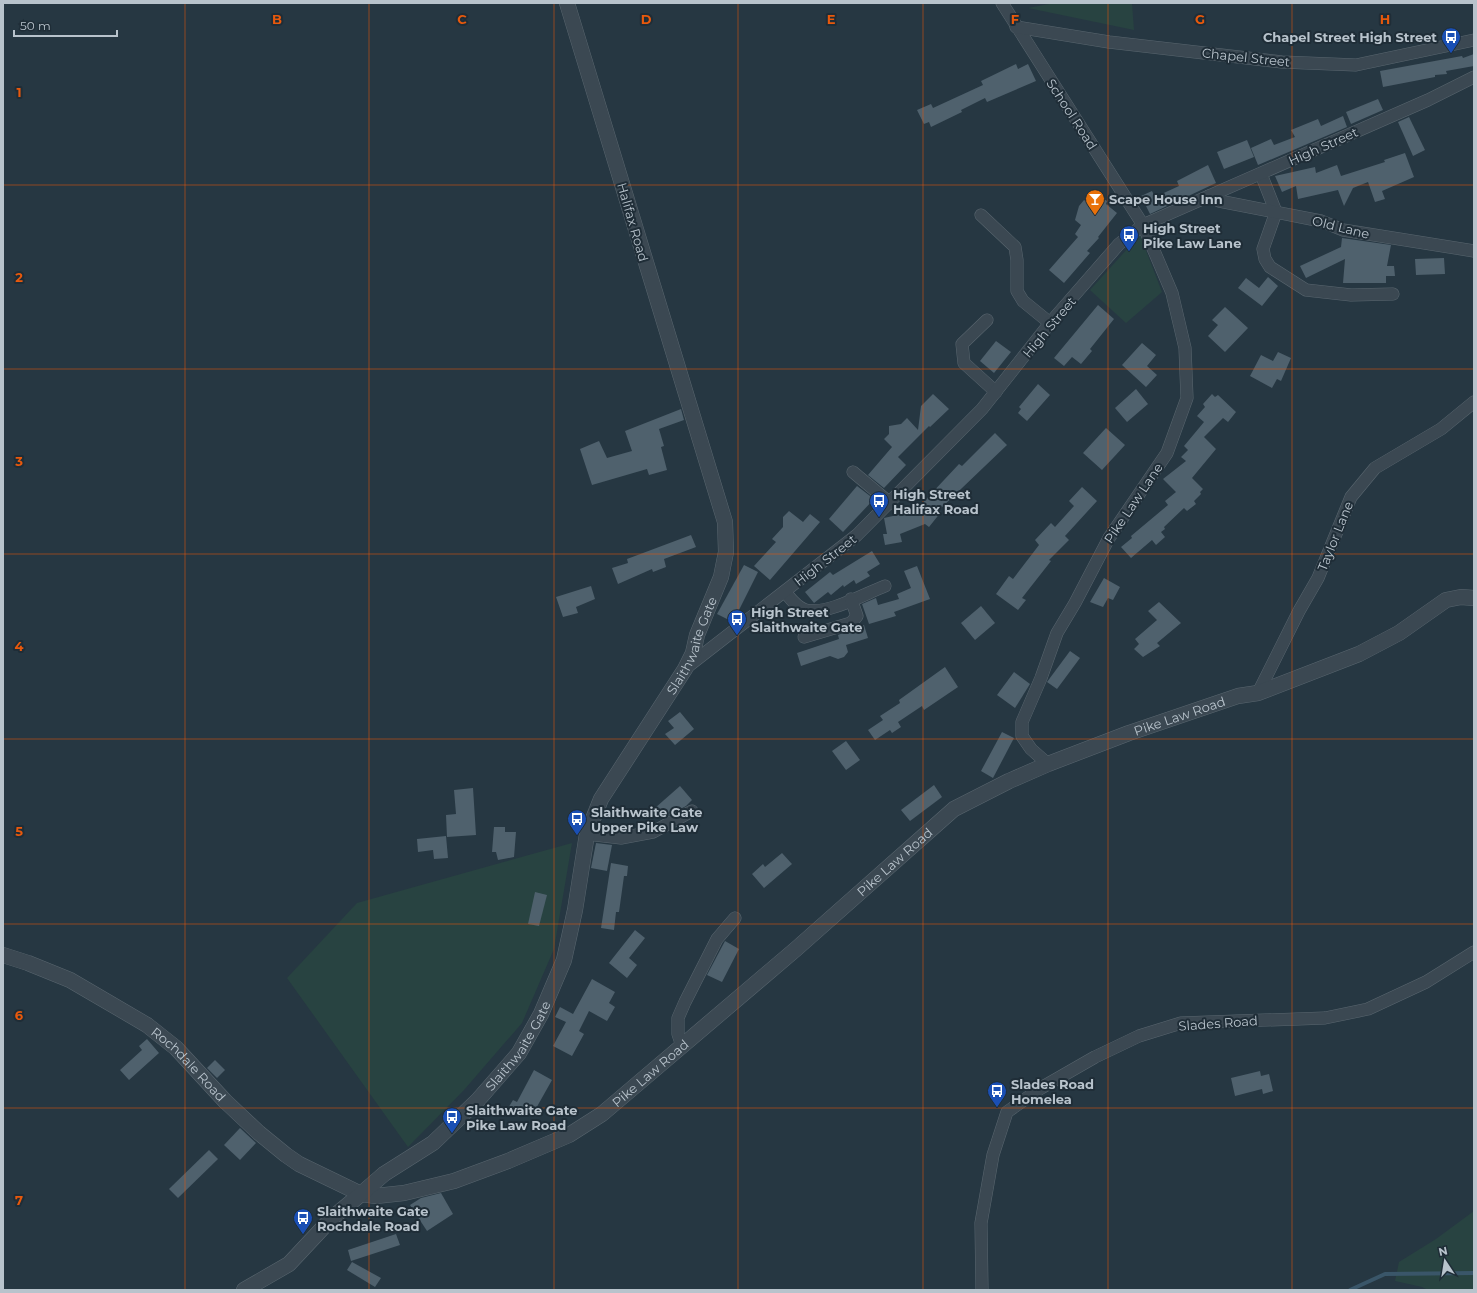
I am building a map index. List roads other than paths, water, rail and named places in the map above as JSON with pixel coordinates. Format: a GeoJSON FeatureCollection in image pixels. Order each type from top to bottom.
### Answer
{"type":"FeatureCollection","features":[{"type":"Feature","properties":{"kind":"street","name":"Halifax Road"},"geometry":{"type":"LineString","coordinates":[[567,3],[652,288],[688,396],[700,440]]}},
{"type":"Feature","properties":{"kind":"street","name":"School Road"},"geometry":{"type":"LineString","coordinates":[[1002,3],[1144,226]]}},
{"type":"Feature","properties":{"kind":"street","name":"Chapel Street"},"geometry":{"type":"LineString","coordinates":[[1016,27],[1109,42],[1258,59],[1356,65],[1474,40]]}},
{"type":"Feature","properties":{"kind":"street","name":"High Street"},"geometry":{"type":"LineString","coordinates":[[685,669],[730,632],[785,592],[857,535],[890,503],[982,409],[1050,323],[1119,244],[1144,226],[1474,77]]}},
{"type":"Feature","properties":{"kind":"street"},"geometry":{"type":"LineString","coordinates":[[1261,174],[1276,212],[1263,249],[1265,259],[1270,267],[1306,290],[1350,295],[1393,294]]}},
{"type":"Feature","properties":{"kind":"street","name":"Old Lane"},"geometry":{"type":"LineString","coordinates":[[1209,196],[1219,201],[1321,221],[1343,230],[1474,251]]}},
{"type":"Feature","properties":{"kind":"street"},"geometry":{"type":"LineString","coordinates":[[981,215],[1015,248],[1017,260],[1016,291],[1023,301],[1050,323]]}},
{"type":"Feature","properties":{"kind":"street","name":"Pike Law Lane"},"geometry":{"type":"LineString","coordinates":[[1048,764],[1031,748],[1022,736],[1022,722],[1041,678],[1057,633],[1075,603],[1109,538],[1167,453],[1186,398],[1185,348],[1172,293],[1144,226]]}},
{"type":"Feature","properties":{"kind":"street"},"geometry":{"type":"LineString","coordinates":[[987,320],[962,344],[964,363],[996,392]]}},
{"type":"Feature","properties":{"kind":"street","name":"Taylor Lane"},"geometry":{"type":"LineString","coordinates":[[1258,693],[1299,611],[1318,578],[1351,497],[1375,468],[1441,429],[1474,402]]}},
{"type":"Feature","properties":{"kind":"street","name":"Slaithwaite Gate"},"geometry":{"type":"LineString","coordinates":[[244,1290],[289,1264],[332,1218],[384,1174],[433,1143],[478,1100],[519,1053],[541,1014],[564,960],[575,910],[587,834],[601,799],[685,669],[693,653],[697,635],[721,577],[726,552],[724,522],[700,440]]}},
{"type":"Feature","properties":{"kind":"street"},"geometry":{"type":"LineString","coordinates":[[853,472],[890,503]]}},
{"type":"Feature","properties":{"kind":"street"},"geometry":{"type":"LineString","coordinates":[[785,592],[804,610],[822,611],[885,586]]}},
{"type":"Feature","properties":{"kind":"street","name":"Pike Law Road"},"geometry":{"type":"LineString","coordinates":[[361,1194],[376,1196],[404,1193],[454,1181],[508,1161],[569,1135],[602,1114],[796,949],[954,810],[1009,781],[1129,732],[1238,696],[1258,693],[1359,654],[1399,633],[1446,600],[1461,597],[1474,598]]}},
{"type":"Feature","properties":{"kind":"street"},"geometry":{"type":"LineString","coordinates":[[804,638],[851,623],[857,616],[851,599]]}},
{"type":"Feature","properties":{"kind":"street"},"geometry":{"type":"LineString","coordinates":[[587,834],[621,838],[653,832],[692,810]]}},
{"type":"Feature","properties":{"kind":"street"},"geometry":{"type":"LineString","coordinates":[[682,1046],[678,1034],[678,1018],[717,939],[735,918]]}},
{"type":"Feature","properties":{"kind":"street","name":"Slades Road"},"geometry":{"type":"LineString","coordinates":[[982,1290],[981,1223],[993,1155],[1007,1112],[1030,1096],[1094,1057],[1139,1036],[1180,1024],[1325,1018],[1368,1009],[1426,982],[1474,952]]}},
{"type":"Feature","properties":{"kind":"street","name":"Rochdale Road"},"geometry":{"type":"LineString","coordinates":[[3,955],[28,963],[70,980],[147,1025],[176,1048],[225,1101],[259,1133],[286,1155],[299,1164],[361,1194]]}},
{"type":"Feature","properties":{"kind":"waterway"},"geometry":{"type":"LineString","coordinates":[[1350,1290],[1385,1274],[1474,1273]]}},
{"type":"Feature","properties":{"kind":"place","name":"Chapel Street High Street"},"geometry":{"type":"Point","coordinates":[1451,54]}},
{"type":"Feature","properties":{"kind":"place","name":"Scape House Inn"},"geometry":{"type":"Point","coordinates":[1095,216]}},
{"type":"Feature","properties":{"kind":"place","name":"High Street Pike Law Lane"},"geometry":{"type":"Point","coordinates":[1129,252]}},
{"type":"Feature","properties":{"kind":"place","name":"High Street Halifax Road"},"geometry":{"type":"Point","coordinates":[879,518]}},
{"type":"Feature","properties":{"kind":"place","name":"High Street Slaithwaite Gate"},"geometry":{"type":"Point","coordinates":[737,636]}},
{"type":"Feature","properties":{"kind":"place","name":"Slaithwaite Gate Upper Pike Law"},"geometry":{"type":"Point","coordinates":[577,836]}},
{"type":"Feature","properties":{"kind":"place","name":"Slades Road Homelea"},"geometry":{"type":"Point","coordinates":[997,1108]}},
{"type":"Feature","properties":{"kind":"place","name":"Slaithwaite Gate Pike Law Road"},"geometry":{"type":"Point","coordinates":[452,1134]}},
{"type":"Feature","properties":{"kind":"place","name":"Slaithwaite Gate Rochdale Road"},"geometry":{"type":"Point","coordinates":[303,1235]}}]}
